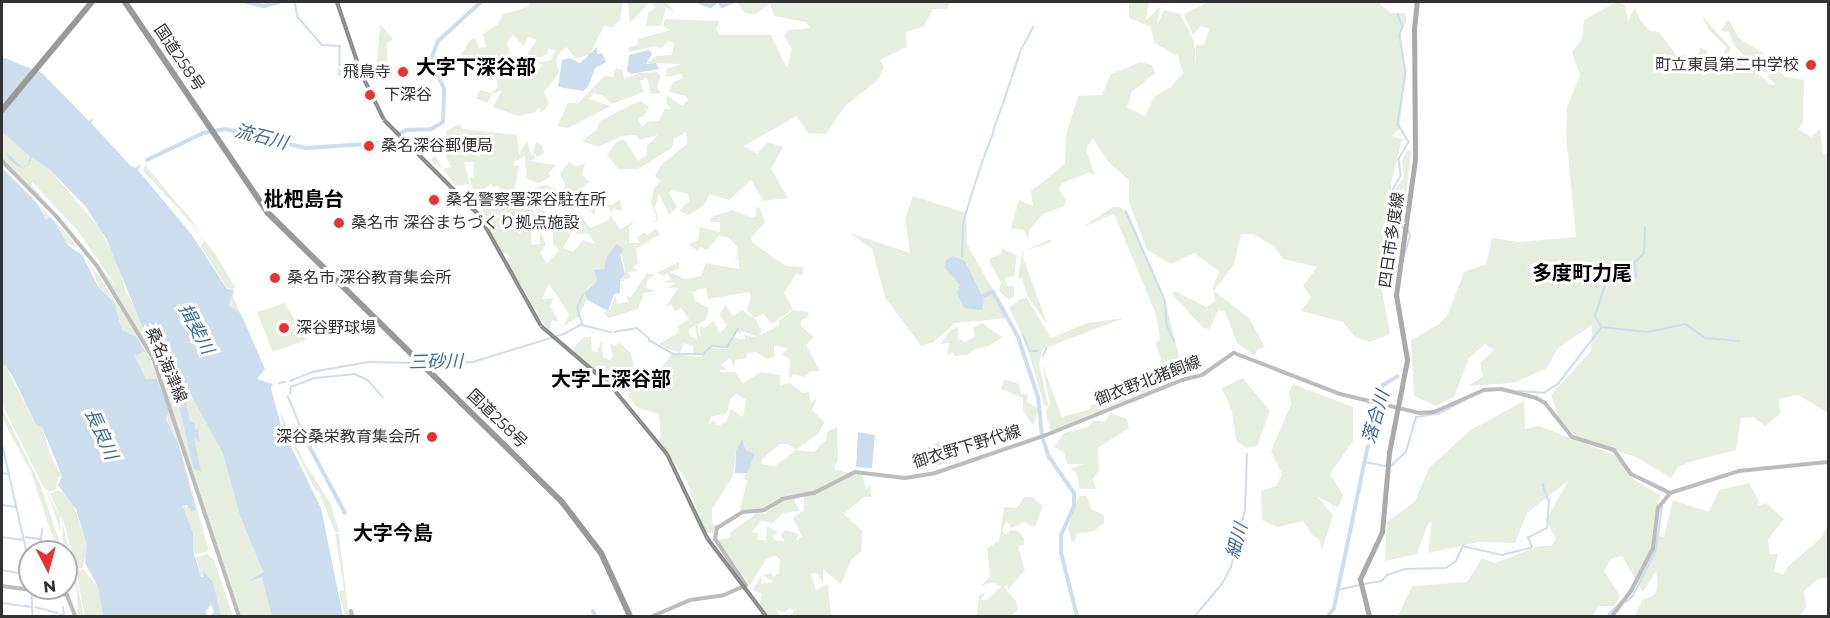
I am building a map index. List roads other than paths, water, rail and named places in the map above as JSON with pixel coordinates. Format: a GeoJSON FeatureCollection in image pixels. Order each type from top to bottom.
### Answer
{"type":"FeatureCollection","features":[{"type":"Feature","properties":{"kind":"highway"},"geometry":{"type":"LineString","coordinates":[[2,105],[90,2]]}},
{"type":"Feature","properties":{"kind":"highway"},"geometry":{"type":"LineString","coordinates":[[2,110],[90,2]]}},
{"type":"Feature","properties":{"kind":"highway","name":"国道258号"},"geometry":{"type":"LineString","coordinates":[[124,2],[232,165],[283,234],[570,514],[603,563],[629,616]]}},
{"type":"Feature","properties":{"kind":"main road","name":"四日市多度線"},"geometry":{"type":"LineString","coordinates":[[1369,616],[1361,585],[1361,574],[1382,532],[1396,408],[1407,356],[1396,295],[1415,159],[1414,26],[1417,2]]}},
{"type":"Feature","properties":{"kind":"main road","name":"桑名海津線"},"geometry":{"type":"LineString","coordinates":[[2,161],[57,217],[91,258],[153,358],[239,616]]}},
{"type":"Feature","properties":{"kind":"main road","name":"御衣野北猪飼線"},"geometry":{"type":"LineString","coordinates":[[1046,435],[1182,380],[1202,375],[1234,353],[1340,394],[1396,408],[1434,412],[1474,392],[1494,389],[1536,398],[1545,403],[1572,437],[1614,450],[1631,474],[1670,493]]}},
{"type":"Feature","properties":{"kind":"main road","name":"御衣野下野代線"},"geometry":{"type":"LineString","coordinates":[[653,616],[690,600],[724,595],[746,585],[715,539],[717,528],[743,512],[764,510],[777,500],[814,493],[849,473],[921,477],[1046,435]]}},
{"type":"Feature","properties":{"kind":"main road"},"geometry":{"type":"LineString","coordinates":[[1612,616],[1624,602],[1653,548],[1658,508],[1670,493],[1739,471],[1828,462]]}},
{"type":"Feature","properties":{"kind":"main road"},"geometry":{"type":"LineString","coordinates":[[2,586],[67,595],[75,616]]}},
{"type":"Feature","properties":{"kind":"main road"},"geometry":{"type":"LineString","coordinates":[[351,611],[352,616]]}},
{"type":"Feature","properties":{"kind":"water"},"geometry":{"type":"Polygon","coordinates":[[[597,47],[597,54],[602,53],[606,62],[595,68],[588,87],[583,91],[558,87],[562,60],[569,58],[580,63],[597,47]]]}},
{"type":"Feature","properties":{"kind":"water"},"geometry":{"type":"Polygon","coordinates":[[[649,50],[652,54],[646,64],[656,63],[659,69],[631,74],[627,71],[629,55],[649,50]]]}},
{"type":"Feature","properties":{"kind":"water","name":"揖斐川"},"geometry":{"type":"Polygon","coordinates":[[[2,57],[42,73],[89,121],[94,118],[91,123],[130,165],[135,168],[141,164],[138,170],[192,235],[227,289],[234,290],[229,305],[241,314],[265,369],[257,379],[273,384],[271,388],[281,426],[321,508],[343,616],[272,616],[262,577],[247,582],[263,572],[240,516],[223,454],[168,352],[180,377],[190,421],[195,423],[195,430],[198,429],[200,442],[194,437],[201,471],[194,469],[174,386],[142,326],[107,240],[86,207],[50,170],[32,157],[29,165],[21,168],[9,159],[6,152],[22,167],[28,165],[30,156],[2,132],[2,57]]]}},
{"type":"Feature","properties":{"kind":"water","name":"長良川"},"geometry":{"type":"Polygon","coordinates":[[[2,168],[36,202],[46,220],[50,217],[54,221],[68,245],[82,255],[99,288],[114,302],[122,330],[137,337],[145,351],[135,356],[146,379],[157,379],[169,411],[166,420],[178,443],[196,510],[191,512],[187,505],[183,506],[193,533],[193,550],[201,577],[204,577],[203,570],[213,582],[221,616],[210,616],[214,612],[211,605],[206,611],[207,616],[103,616],[98,587],[85,563],[87,546],[76,509],[58,485],[62,476],[42,427],[36,425],[13,377],[5,365],[2,366],[2,168]]]}},
{"type":"Feature","properties":{"kind":"water"},"geometry":{"type":"Polygon","coordinates":[[[617,244],[623,249],[620,255],[625,274],[620,280],[620,293],[614,294],[608,311],[587,300],[585,292],[597,281],[594,270],[604,269],[606,257],[617,244]]]}},
{"type":"Feature","properties":{"kind":"water"},"geometry":{"type":"Polygon","coordinates":[[[953,256],[965,261],[984,300],[982,310],[964,308],[957,293],[960,285],[944,267],[946,260],[953,256]]]}},
{"type":"Feature","properties":{"kind":"water"},"geometry":{"type":"Polygon","coordinates":[[[858,432],[875,435],[872,468],[856,467],[858,432]]]}},
{"type":"Feature","properties":{"kind":"water"},"geometry":{"type":"Polygon","coordinates":[[[742,439],[746,450],[755,454],[747,473],[735,473],[736,450],[742,439]]]}},
{"type":"Feature","properties":{"kind":"water"},"geometry":{"type":"Polygon","coordinates":[[[939,442],[948,462],[926,469],[923,450],[939,442]]]}},
{"type":"Feature","properties":{"kind":"waterway"},"geometry":{"type":"LineString","coordinates":[[246,2],[264,6],[279,2]]}},
{"type":"Feature","properties":{"kind":"waterway"},"geometry":{"type":"LineString","coordinates":[[295,2],[298,17],[322,45],[340,46],[340,75]]}},
{"type":"Feature","properties":{"kind":"waterway","name":"流石川"},"geometry":{"type":"LineString","coordinates":[[389,140],[406,130],[431,129],[443,122],[444,89],[431,59],[438,41],[481,2]]}},
{"type":"Feature","properties":{"kind":"waterway","name":"流石川"},"geometry":{"type":"LineString","coordinates":[[699,2],[710,6],[716,2]]}},
{"type":"Feature","properties":{"kind":"waterway","name":"流石川"},"geometry":{"type":"LineString","coordinates":[[720,2],[722,6],[732,2]]}},
{"type":"Feature","properties":{"kind":"waterway","name":"落合川"},"geometry":{"type":"LineString","coordinates":[[1398,14],[1403,27],[1400,35],[1406,72],[1398,124],[1409,142],[1399,159],[1401,176],[1392,192],[1396,218],[1403,228]]}},
{"type":"Feature","properties":{"kind":"waterway"},"geometry":{"type":"LineString","coordinates":[[1021,50],[1033,27]]}},
{"type":"Feature","properties":{"kind":"waterway"},"geometry":{"type":"LineString","coordinates":[[1012,77],[1020,52]]}},
{"type":"Feature","properties":{"kind":"waterway"},"geometry":{"type":"LineString","coordinates":[[1003,104],[1011,79]]}},
{"type":"Feature","properties":{"kind":"waterway"},"geometry":{"type":"LineString","coordinates":[[993,131],[1002,106]]}},
{"type":"Feature","properties":{"kind":"waterway","name":"流石川"},"geometry":{"type":"LineString","coordinates":[[147,160],[203,133],[225,129],[306,148],[381,143]]}},
{"type":"Feature","properties":{"kind":"waterway"},"geometry":{"type":"LineString","coordinates":[[984,157],[993,133]]}},
{"type":"Feature","properties":{"kind":"waterway"},"geometry":{"type":"LineString","coordinates":[[975,184],[983,159]]}},
{"type":"Feature","properties":{"kind":"waterway"},"geometry":{"type":"LineString","coordinates":[[962,257],[963,223],[974,186]]}},
{"type":"Feature","properties":{"kind":"waterway"},"geometry":{"type":"LineString","coordinates":[[1126,211],[1165,300],[1167,325],[1174,341]]}},
{"type":"Feature","properties":{"kind":"waterway"},"geometry":{"type":"LineString","coordinates":[[1601,327],[1595,316],[1606,282],[1636,277],[1635,262],[1644,254],[1645,228]]}},
{"type":"Feature","properties":{"kind":"waterway","name":"落合川"},"geometry":{"type":"LineString","coordinates":[[1404,256],[1410,236],[1408,230]]}},
{"type":"Feature","properties":{"kind":"waterway"},"geometry":{"type":"LineString","coordinates":[[981,297],[993,292],[1018,337],[1038,397],[1042,434]]}},
{"type":"Feature","properties":{"kind":"waterway","name":"三砂川"},"geometry":{"type":"LineString","coordinates":[[425,363],[473,362],[564,334],[582,324],[577,308],[583,294]]}},
{"type":"Feature","properties":{"kind":"waterway"},"geometry":{"type":"LineString","coordinates":[[1601,327],[1648,332],[1686,324],[1705,338],[1739,341]]}},
{"type":"Feature","properties":{"kind":"waterway"},"geometry":{"type":"LineString","coordinates":[[582,325],[611,332]]}},
{"type":"Feature","properties":{"kind":"waterway"},"geometry":{"type":"LineString","coordinates":[[614,332],[637,328],[649,338]]}},
{"type":"Feature","properties":{"kind":"waterway"},"geometry":{"type":"LineString","coordinates":[[1518,391],[1544,393],[1558,384],[1601,328]]}},
{"type":"Feature","properties":{"kind":"waterway"},"geometry":{"type":"LineString","coordinates":[[704,353],[712,346],[727,347],[738,329]]}},
{"type":"Feature","properties":{"kind":"waterway","name":"落合川"},"geometry":{"type":"LineString","coordinates":[[1404,332],[1408,357]]}},
{"type":"Feature","properties":{"kind":"waterway"},"geometry":{"type":"LineString","coordinates":[[1023,334],[1030,351],[1037,351]]}},
{"type":"Feature","properties":{"kind":"waterway"},"geometry":{"type":"LineString","coordinates":[[649,340],[673,354],[705,354]]}},
{"type":"Feature","properties":{"kind":"waterway"},"geometry":{"type":"LineString","coordinates":[[1043,356],[1046,349]]}},
{"type":"Feature","properties":{"kind":"waterway","name":"三砂川"},"geometry":{"type":"LineString","coordinates":[[290,381],[312,372],[369,362],[417,363]]}},
{"type":"Feature","properties":{"kind":"waterway","name":"落合川"},"geometry":{"type":"LineString","coordinates":[[1406,374],[1408,364]]}},
{"type":"Feature","properties":{"kind":"waterway"},"geometry":{"type":"LineString","coordinates":[[290,394],[291,387],[315,378],[355,374],[368,380],[383,397]]}},
{"type":"Feature","properties":{"kind":"waterway","name":"落合川"},"geometry":{"type":"LineString","coordinates":[[1328,616],[1334,608],[1378,397],[1383,385],[1398,376]]}},
{"type":"Feature","properties":{"kind":"waterway","name":"三砂川"},"geometry":{"type":"LineString","coordinates":[[279,383],[285,382]]}},
{"type":"Feature","properties":{"kind":"waterway"},"geometry":{"type":"LineString","coordinates":[[288,396],[308,444]]}},
{"type":"Feature","properties":{"kind":"waterway"},"geometry":{"type":"LineString","coordinates":[[1365,462],[1390,467],[1406,452],[1416,417],[1440,413],[1465,400]]}},
{"type":"Feature","properties":{"kind":"waterway"},"geometry":{"type":"LineString","coordinates":[[1043,439],[1049,457],[1074,493],[1074,506],[1061,535],[1061,553],[1077,616]]}},
{"type":"Feature","properties":{"kind":"waterway"},"geometry":{"type":"LineString","coordinates":[[2,442],[24,540]]}},
{"type":"Feature","properties":{"kind":"waterway"},"geometry":{"type":"LineString","coordinates":[[308,444],[345,513]]}},
{"type":"Feature","properties":{"kind":"waterway","name":"細川"},"geometry":{"type":"LineString","coordinates":[[1195,616],[1222,584],[1231,567],[1245,510],[1247,454]]}},
{"type":"Feature","properties":{"kind":"waterway"},"geometry":{"type":"LineString","coordinates":[[2,473],[9,474]]}},
{"type":"Feature","properties":{"kind":"waterway"},"geometry":{"type":"LineString","coordinates":[[1543,484],[1548,499]]}},
{"type":"Feature","properties":{"kind":"waterway"},"geometry":{"type":"LineString","coordinates":[[1532,547],[1528,538],[1547,528],[1549,500]]}},
{"type":"Feature","properties":{"kind":"waterway"},"geometry":{"type":"LineString","coordinates":[[2,505],[16,507]]}},
{"type":"Feature","properties":{"kind":"waterway"},"geometry":{"type":"LineString","coordinates":[[1626,602],[1633,596],[1656,550],[1662,506]]}},
{"type":"Feature","properties":{"kind":"waterway"},"geometry":{"type":"LineString","coordinates":[[26,537],[41,539],[42,530]]}},
{"type":"Feature","properties":{"kind":"waterway"},"geometry":{"type":"LineString","coordinates":[[2,537],[23,540]]}},
{"type":"Feature","properties":{"kind":"waterway"},"geometry":{"type":"LineString","coordinates":[[1364,584],[1382,581],[1387,575],[1406,569],[1446,568],[1456,561],[1463,546],[1502,555],[1531,548]]}},
{"type":"Feature","properties":{"kind":"waterway"},"geometry":{"type":"LineString","coordinates":[[2,570],[18,573]]}},
{"type":"Feature","properties":{"kind":"waterway"},"geometry":{"type":"LineString","coordinates":[[1338,590],[1359,585]]}},
{"type":"Feature","properties":{"kind":"waterway"},"geometry":{"type":"LineString","coordinates":[[32,600],[33,616]]}},
{"type":"Feature","properties":{"kind":"waterway"},"geometry":{"type":"LineString","coordinates":[[1607,616],[1621,602]]}},
{"type":"Feature","properties":{"kind":"waterway"},"geometry":{"type":"LineString","coordinates":[[2,603],[24,606]]}},
{"type":"Feature","properties":{"kind":"waterway"},"geometry":{"type":"LineString","coordinates":[[25,606],[32,607]]}},
{"type":"Feature","properties":{"kind":"waterway"},"geometry":{"type":"LineString","coordinates":[[35,607],[57,613]]}},
{"type":"Feature","properties":{"kind":"waterway"},"geometry":{"type":"LineString","coordinates":[[58,616],[64,614],[63,608]]}},
{"type":"Feature","properties":{"kind":"waterway"},"geometry":{"type":"LineString","coordinates":[[593,611],[595,616]]}},
{"type":"Feature","properties":{"kind":"railway"},"geometry":{"type":"LineString","coordinates":[[337,2],[361,73],[384,120],[479,215],[541,326],[611,386],[667,454],[707,538],[766,616]]}},
{"type":"Feature","properties":{"kind":"place","name":"町立東員第二中学校"},"geometry":{"type":"Point","coordinates":[1811,65]}},
{"type":"Feature","properties":{"kind":"place","name":"飛鳥寺"},"geometry":{"type":"Point","coordinates":[403,72]}},
{"type":"Feature","properties":{"kind":"place","name":"下深谷"},"geometry":{"type":"Point","coordinates":[370,95]}},
{"type":"Feature","properties":{"kind":"place","name":"桑名深谷郵便局"},"geometry":{"type":"Point","coordinates":[369,146]}},
{"type":"Feature","properties":{"kind":"place","name":"桑名警察署深谷駐在所"},"geometry":{"type":"Point","coordinates":[434,200]}},
{"type":"Feature","properties":{"kind":"place","name":"桑名市 深谷まちづくり拠点施設"},"geometry":{"type":"Point","coordinates":[339,223]}},
{"type":"Feature","properties":{"kind":"place","name":"桑名市 深谷教育集会所"},"geometry":{"type":"Point","coordinates":[275,278]}},
{"type":"Feature","properties":{"kind":"place","name":"深谷野球場"},"geometry":{"type":"Point","coordinates":[284,328]}},
{"type":"Feature","properties":{"kind":"place","name":"深谷桑栄教育集会所"},"geometry":{"type":"Point","coordinates":[432,437]}},
{"type":"Feature","properties":{"kind":"district","name":"大字下深谷部"},"geometry":{"type":"Point","coordinates":[476,67]}},
{"type":"Feature","properties":{"kind":"district","name":"枇杷島台"},"geometry":{"type":"Point","coordinates":[304,199]}},
{"type":"Feature","properties":{"kind":"district","name":"多度町力尾"},"geometry":{"type":"Point","coordinates":[1582,273]}},
{"type":"Feature","properties":{"kind":"district","name":"大字上深谷部"},"geometry":{"type":"Point","coordinates":[611,379]}},
{"type":"Feature","properties":{"kind":"district","name":"大字今島"},"geometry":{"type":"Point","coordinates":[393,533]}}]}
